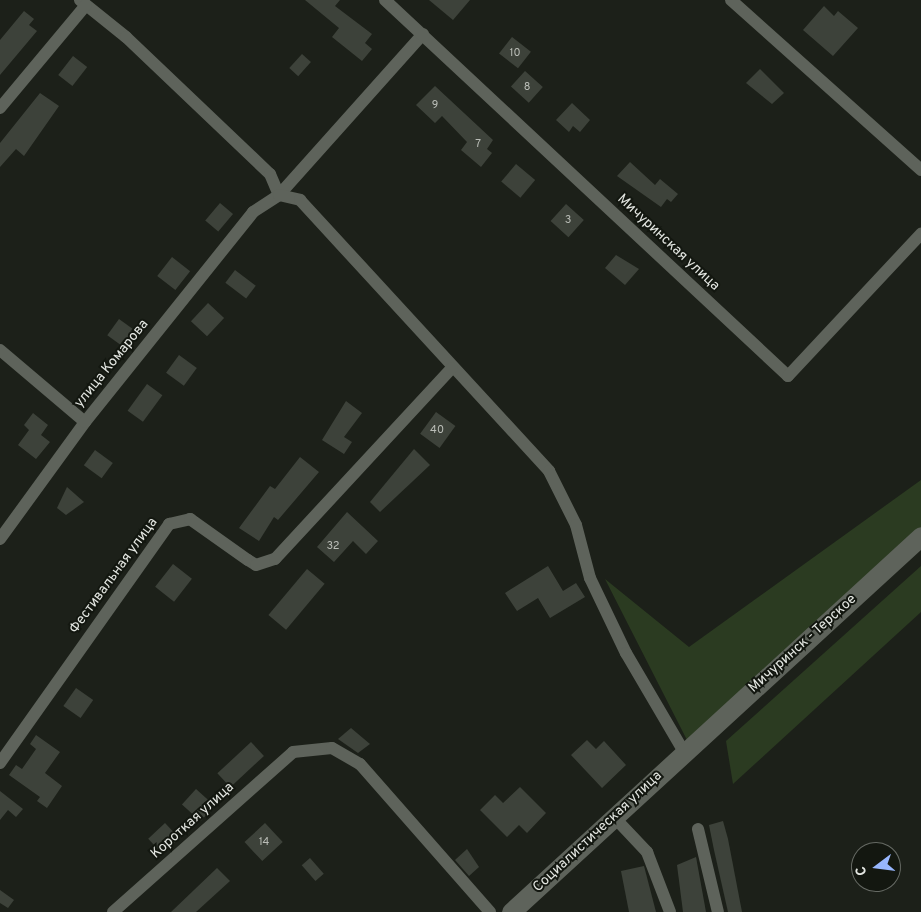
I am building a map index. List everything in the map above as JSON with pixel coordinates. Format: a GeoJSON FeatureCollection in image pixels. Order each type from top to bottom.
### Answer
{"type":"FeatureCollection","features":[{"type":"Feature","properties":{"kind":"street","name":"Мичуринская улица"},"geometry":{"type":"LineString","coordinates":[[385,0],[788,376],[921,234]]}},
{"type":"Feature","properties":{"kind":"street"},"geometry":{"type":"LineString","coordinates":[[731,0],[921,170]]}},
{"type":"Feature","properties":{"kind":"street"},"geometry":{"type":"LineString","coordinates":[[0,108],[83,2],[270,174],[279,195],[300,200],[422,328],[452,368],[549,471],[576,525],[590,578],[626,653],[684,752]]}},
{"type":"Feature","properties":{"kind":"street","name":"улица Комарова"},"geometry":{"type":"LineString","coordinates":[[0,539],[85,422],[253,212],[279,195],[423,34]]}},
{"type":"Feature","properties":{"kind":"street"},"geometry":{"type":"LineString","coordinates":[[0,350],[85,422]]}},
{"type":"Feature","properties":{"kind":"street","name":"Фестивальная улица"},"geometry":{"type":"LineString","coordinates":[[0,762],[170,524],[190,519],[256,565],[275,559],[452,368]]}},
{"type":"Feature","properties":{"kind":"street","name":"Мичуринск - Терское"},"geometry":{"type":"LineString","coordinates":[[684,752],[921,536]]}},
{"type":"Feature","properties":{"kind":"street","name":"Короткая улица"},"geometry":{"type":"LineString","coordinates":[[113,912],[293,752],[332,748],[360,764],[490,912]]}},
{"type":"Feature","properties":{"kind":"street","name":"Социалистическая улица"},"geometry":{"type":"LineString","coordinates":[[511,912],[684,752]]}},
{"type":"Feature","properties":{"kind":"street"},"geometry":{"type":"LineString","coordinates":[[614,816],[647,852],[670,912]]}},
{"type":"Feature","properties":{"kind":"street"},"geometry":{"type":"LineString","coordinates":[[698,829],[718,912]]}},
{"type":"Feature","properties":{"kind":"green space"},"geometry":{"type":"Polygon","coordinates":[[[921,480],[921,528],[688,742],[605,579],[689,647],[921,480]]]}},
{"type":"Feature","properties":{"kind":"green space"},"geometry":{"type":"Polygon","coordinates":[[[921,566],[921,612],[733,784],[726,741],[921,566]]]}},
{"type":"Feature","properties":{"kind":"building"},"geometry":{"type":"Polygon","coordinates":[[[305,0],[340,0],[335,6],[372,34],[365,43],[372,49],[362,61],[332,37],[339,28],[305,0]]]}},
{"type":"Feature","properties":{"kind":"building"},"geometry":{"type":"Polygon","coordinates":[[[429,0],[470,0],[453,20],[429,0]]]}},
{"type":"Feature","properties":{"kind":"building"},"geometry":{"type":"Polygon","coordinates":[[[824,6],[834,16],[838,11],[858,28],[833,56],[803,30],[824,6]]]}},
{"type":"Feature","properties":{"kind":"building"},"geometry":{"type":"Polygon","coordinates":[[[24,11],[34,19],[29,25],[37,31],[0,75],[0,40],[24,11]]]}},
{"type":"Feature","properties":{"kind":"building"},"geometry":{"type":"Polygon","coordinates":[[[512,37],[531,52],[518,68],[499,54],[512,37]]]}},
{"type":"Feature","properties":{"kind":"building"},"geometry":{"type":"Polygon","coordinates":[[[302,54],[311,62],[298,76],[289,68],[302,54]]]}},
{"type":"Feature","properties":{"kind":"building"},"geometry":{"type":"Polygon","coordinates":[[[73,56],[87,67],[72,86],[58,75],[73,56]]]}},
{"type":"Feature","properties":{"kind":"building"},"geometry":{"type":"Polygon","coordinates":[[[760,69],[784,93],[772,104],[746,83],[760,69]]]}},
{"type":"Feature","properties":{"kind":"building"},"geometry":{"type":"Polygon","coordinates":[[[525,71],[543,87],[529,103],[511,87],[525,71]]]}},
{"type":"Feature","properties":{"kind":"building"},"geometry":{"type":"Polygon","coordinates":[[[435,86],[493,140],[487,149],[492,153],[481,167],[461,150],[467,142],[442,116],[435,123],[416,105],[435,86]]]}},
{"type":"Feature","properties":{"kind":"building"},"geometry":{"type":"Polygon","coordinates":[[[40,93],[59,106],[24,156],[16,149],[0,167],[0,143],[40,93]]]}},
{"type":"Feature","properties":{"kind":"building"},"geometry":{"type":"Polygon","coordinates":[[[572,103],[590,120],[580,132],[573,126],[569,132],[556,120],[572,103]]]}},
{"type":"Feature","properties":{"kind":"building"},"geometry":{"type":"Polygon","coordinates":[[[630,162],[655,185],[660,179],[678,194],[671,202],[667,199],[661,207],[617,176],[630,162]]]}},
{"type":"Feature","properties":{"kind":"building"},"geometry":{"type":"Polygon","coordinates":[[[516,164],[535,180],[520,198],[501,182],[516,164]]]}},
{"type":"Feature","properties":{"kind":"building"},"geometry":{"type":"Polygon","coordinates":[[[220,203],[233,214],[218,232],[205,221],[220,203]]]}},
{"type":"Feature","properties":{"kind":"building"},"geometry":{"type":"Polygon","coordinates":[[[566,204],[584,220],[568,237],[551,221],[566,204]]]}},
{"type":"Feature","properties":{"kind":"building"},"geometry":{"type":"Polygon","coordinates":[[[616,255],[639,269],[625,285],[605,268],[616,255]]]}},
{"type":"Feature","properties":{"kind":"building"},"geometry":{"type":"Polygon","coordinates":[[[172,257],[190,271],[175,290],[157,276],[172,257]]]}},
{"type":"Feature","properties":{"kind":"building"},"geometry":{"type":"Polygon","coordinates":[[[235,270],[256,286],[246,298],[225,283],[235,270]]]}},
{"type":"Feature","properties":{"kind":"building"},"geometry":{"type":"Polygon","coordinates":[[[208,303],[224,318],[207,336],[191,321],[208,303]]]}},
{"type":"Feature","properties":{"kind":"building"},"geometry":{"type":"Polygon","coordinates":[[[119,319],[138,333],[127,349],[107,335],[119,319]]]}},
{"type":"Feature","properties":{"kind":"building"},"geometry":{"type":"Polygon","coordinates":[[[179,355],[197,368],[184,386],[166,373],[179,355]]]}},
{"type":"Feature","properties":{"kind":"building"},"geometry":{"type":"Polygon","coordinates":[[[147,384],[162,395],[143,422],[128,411],[147,384]]]}},
{"type":"Feature","properties":{"kind":"building"},"geometry":{"type":"Polygon","coordinates":[[[346,401],[362,413],[344,437],[352,442],[344,454],[322,440],[346,401]]]}},
{"type":"Feature","properties":{"kind":"building"},"geometry":{"type":"Polygon","coordinates":[[[436,412],[455,426],[440,448],[420,434],[436,412]]]}},
{"type":"Feature","properties":{"kind":"building"},"geometry":{"type":"Polygon","coordinates":[[[33,413],[48,425],[41,435],[50,442],[36,459],[18,445],[29,430],[24,425],[33,413]]]}},
{"type":"Feature","properties":{"kind":"building"},"geometry":{"type":"Polygon","coordinates":[[[414,449],[430,465],[380,512],[370,502],[414,449]]]}},
{"type":"Feature","properties":{"kind":"building"},"geometry":{"type":"Polygon","coordinates":[[[95,450],[113,463],[102,478],[84,465],[95,450]]]}},
{"type":"Feature","properties":{"kind":"building"},"geometry":{"type":"Polygon","coordinates":[[[300,457],[319,472],[278,520],[274,517],[259,541],[239,528],[270,486],[275,489],[300,457]]]}},
{"type":"Feature","properties":{"kind":"building"},"geometry":{"type":"Polygon","coordinates":[[[67,487],[84,502],[66,515],[57,508],[67,487]]]}},
{"type":"Feature","properties":{"kind":"building"},"geometry":{"type":"Polygon","coordinates":[[[347,512],[378,541],[366,554],[353,541],[334,562],[317,547],[347,512]]]}},
{"type":"Feature","properties":{"kind":"building"},"geometry":{"type":"Polygon","coordinates":[[[173,564],[192,579],[174,602],[155,587],[173,564]]]}},
{"type":"Feature","properties":{"kind":"building"},"geometry":{"type":"Polygon","coordinates":[[[548,566],[563,591],[576,583],[585,597],[550,618],[538,598],[517,611],[505,593],[548,566]]]}},
{"type":"Feature","properties":{"kind":"building"},"geometry":{"type":"Polygon","coordinates":[[[307,569],[325,584],[286,630],[268,615],[307,569]]]}},
{"type":"Feature","properties":{"kind":"building"},"geometry":{"type":"Polygon","coordinates":[[[76,688],[93,700],[81,718],[63,706],[76,688]]]}},
{"type":"Feature","properties":{"kind":"building"},"geometry":{"type":"Polygon","coordinates":[[[351,728],[370,744],[358,753],[338,739],[351,728]]]}},
{"type":"Feature","properties":{"kind":"building"},"geometry":{"type":"Polygon","coordinates":[[[36,735],[60,752],[45,773],[62,786],[47,808],[37,801],[40,797],[9,775],[16,765],[22,769],[36,749],[30,744],[36,735]]]}},
{"type":"Feature","properties":{"kind":"building"},"geometry":{"type":"Polygon","coordinates":[[[587,740],[596,749],[604,741],[626,765],[602,788],[571,755],[587,740]]]}},
{"type":"Feature","properties":{"kind":"building"},"geometry":{"type":"Polygon","coordinates":[[[251,742],[264,756],[230,787],[217,773],[251,742]]]}},
{"type":"Feature","properties":{"kind":"building"},"geometry":{"type":"Polygon","coordinates":[[[520,787],[546,813],[527,833],[519,825],[507,837],[480,810],[495,795],[503,803],[520,787]]]}},
{"type":"Feature","properties":{"kind":"building"},"geometry":{"type":"Polygon","coordinates":[[[196,789],[215,806],[201,821],[182,805],[196,789]]]}},
{"type":"Feature","properties":{"kind":"building"},"geometry":{"type":"Polygon","coordinates":[[[0,791],[23,809],[16,817],[8,810],[0,820],[0,791]]]}},
{"type":"Feature","properties":{"kind":"building"},"geometry":{"type":"Polygon","coordinates":[[[723,821],[742,912],[728,912],[714,850],[709,825],[723,821]]]}},
{"type":"Feature","properties":{"kind":"building"},"geometry":{"type":"Polygon","coordinates":[[[165,823],[179,838],[163,854],[148,839],[165,823]]]}},
{"type":"Feature","properties":{"kind":"building"},"geometry":{"type":"Polygon","coordinates":[[[265,823],[283,842],[262,861],[245,842],[265,823]]]}},
{"type":"Feature","properties":{"kind":"building"},"geometry":{"type":"Polygon","coordinates":[[[467,849],[479,867],[469,876],[455,860],[467,849]]]}},
{"type":"Feature","properties":{"kind":"building"},"geometry":{"type":"Polygon","coordinates":[[[696,857],[706,912],[683,912],[677,865],[696,857]]]}},
{"type":"Feature","properties":{"kind":"building"},"geometry":{"type":"Polygon","coordinates":[[[310,858],[324,874],[315,881],[302,865],[310,858]]]}},
{"type":"Feature","properties":{"kind":"building"},"geometry":{"type":"Polygon","coordinates":[[[644,866],[656,912],[629,912],[621,871],[644,866]]]}},
{"type":"Feature","properties":{"kind":"building"},"geometry":{"type":"Polygon","coordinates":[[[217,868],[230,881],[196,912],[171,912],[217,868]]]}},
{"type":"Feature","properties":{"kind":"building"},"geometry":{"type":"Polygon","coordinates":[[[0,890],[14,900],[8,908],[0,903],[0,890]]]}}]}
